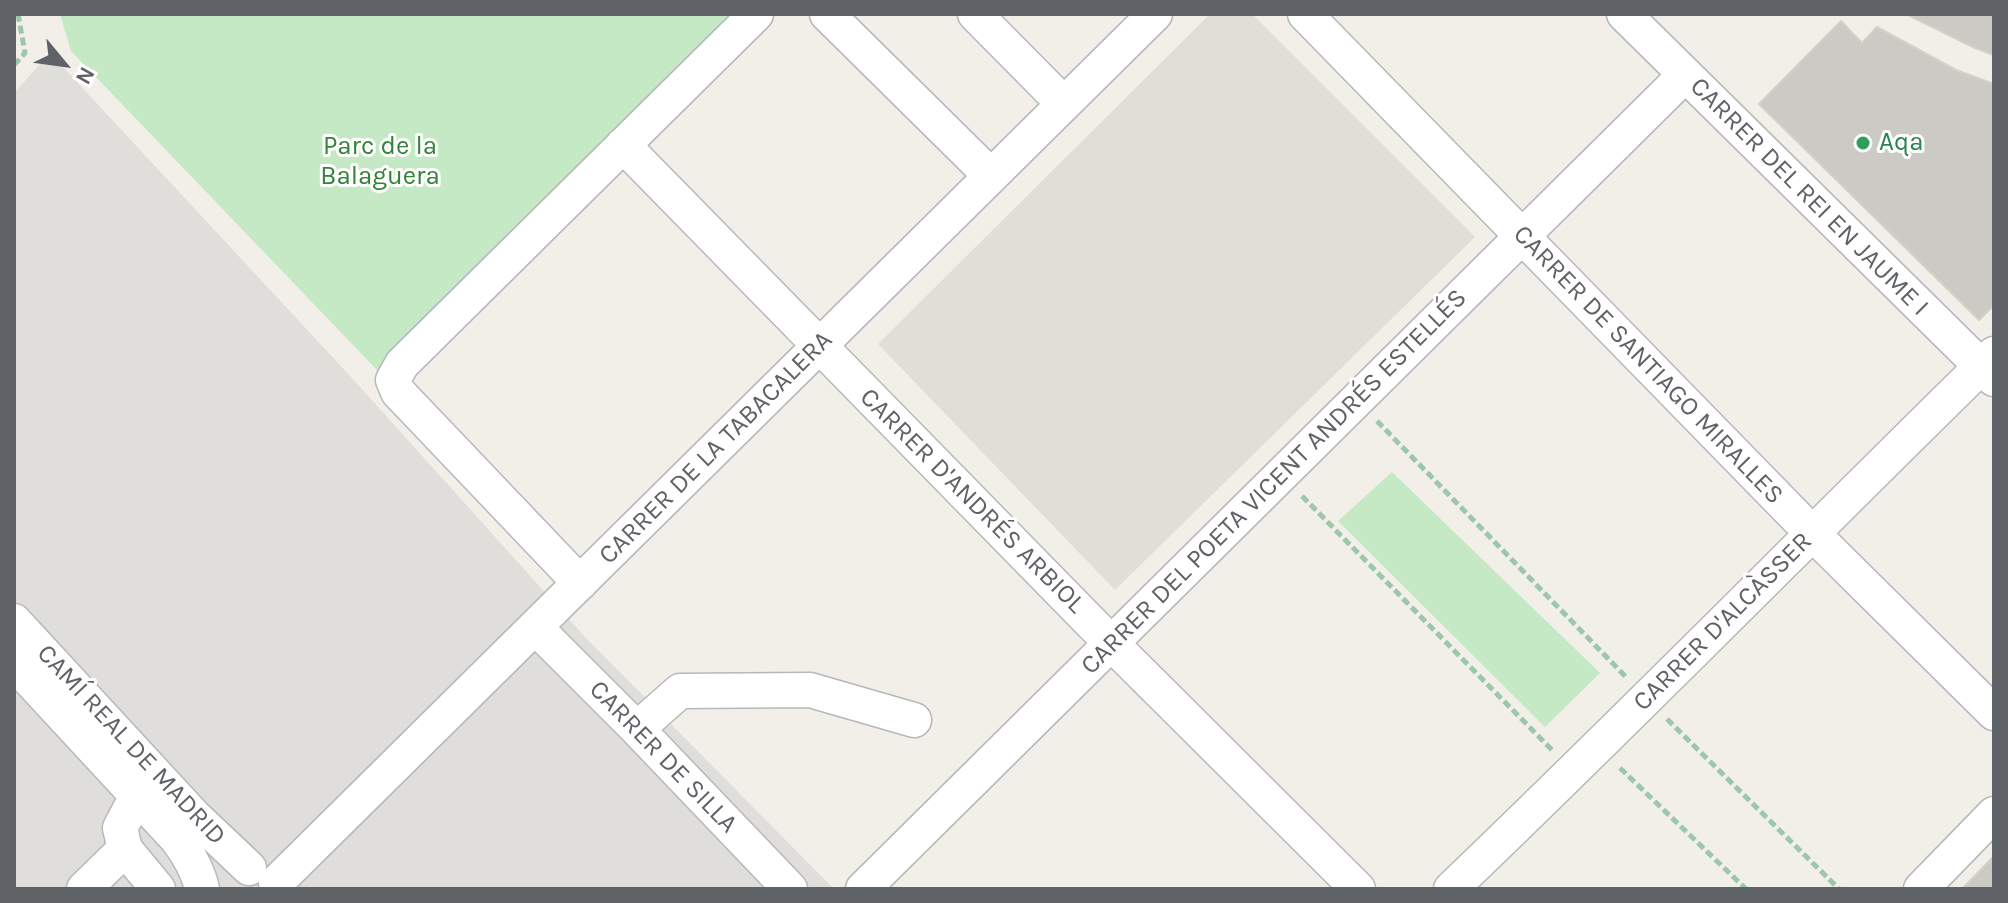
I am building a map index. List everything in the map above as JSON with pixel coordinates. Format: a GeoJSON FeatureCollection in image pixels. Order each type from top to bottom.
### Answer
{"type":"FeatureCollection","features":[{"type":"Feature","properties":{"kind":"street"},"geometry":{"type":"LineString","coordinates":[[580,583],[398,392],[393,380],[402,364],[756,14]]}},
{"type":"Feature","properties":{"kind":"street"},"geometry":{"type":"LineString","coordinates":[[827,14],[991,176]]}},
{"type":"Feature","properties":{"kind":"street"},"geometry":{"type":"LineString","coordinates":[[975,14],[1064,104]]}},
{"type":"Feature","properties":{"kind":"street","name":"CARRER DE LA TABACALERA"},"geometry":{"type":"LineString","coordinates":[[269,880],[535,627],[1155,14]]}},
{"type":"Feature","properties":{"kind":"street","name":"CARRER DE SANTIAGO MIRALLES"},"geometry":{"type":"LineString","coordinates":[[1305,14],[1812,533],[1994,713]]}},
{"type":"Feature","properties":{"kind":"street","name":"CARRER DEL REI EN JAUME I"},"geometry":{"type":"LineString","coordinates":[[1624,14],[1990,366]]}},
{"type":"Feature","properties":{"kind":"street","name":"CARRER DEL POETA VICENT ANDRÉS ESTELLÉS"},"geometry":{"type":"LineString","coordinates":[[863,889],[1685,75]]}},
{"type":"Feature","properties":{"kind":"street","name":"CARRER D'ANDRÉS ARBIOL"},"geometry":{"type":"LineString","coordinates":[[623,145],[1111,643],[1358,889]]}},
{"type":"Feature","properties":{"kind":"street","name":"CARRER D'ALCÀSSER"},"geometry":{"type":"LineString","coordinates":[[1451,889],[1599,747],[1812,533],[1990,366]]}},
{"type":"Feature","properties":{"kind":"street","name":"CAMÍ REAL DE MADRID"},"geometry":{"type":"LineString","coordinates":[[14,621],[194,816],[269,880]]}},
{"type":"Feature","properties":{"kind":"street","name":"CARRER DE SILLA"},"geometry":{"type":"LineString","coordinates":[[535,627],[790,889]]}},
{"type":"Feature","properties":{"kind":"street","name":"CAMÍ REAL DE MADRID"},"geometry":{"type":"LineString","coordinates":[[14,663],[177,839],[190,857],[202,889]]}},
{"type":"Feature","properties":{"kind":"street"},"geometry":{"type":"LineString","coordinates":[[637,729],[680,691],[810,690],[914,720]]}},
{"type":"Feature","properties":{"kind":"street"},"geometry":{"type":"LineString","coordinates":[[137,796],[120,828],[125,849],[158,889]]}},
{"type":"Feature","properties":{"kind":"street"},"geometry":{"type":"LineString","coordinates":[[1921,889],[1994,814]]}},
{"type":"Feature","properties":{"kind":"street"},"geometry":{"type":"LineString","coordinates":[[84,889],[125,849]]}},
{"type":"Feature","properties":{"kind":"street"},"geometry":{"type":"LineString","coordinates":[[208,889],[216,879],[237,869],[269,880]]}},
{"type":"Feature","properties":{"kind":"path"},"geometry":{"type":"LineString","coordinates":[[14,65],[25,53],[18,14]]}},
{"type":"Feature","properties":{"kind":"path"},"geometry":{"type":"LineString","coordinates":[[1357,400],[1647,699],[1839,889]]}},
{"type":"Feature","properties":{"kind":"path"},"geometry":{"type":"LineString","coordinates":[[1282,475],[1573,772]]}},
{"type":"Feature","properties":{"kind":"path"},"geometry":{"type":"LineString","coordinates":[[1599,747],[1746,889]]}},
{"type":"Feature","properties":{"kind":"shaded area"},"geometry":{"type":"Polygon","coordinates":[[[1210,14],[1252,14],[1475,237],[1115,590],[878,344],[1210,14]]]}},
{"type":"Feature","properties":{"kind":"shaded area"},"geometry":{"type":"Polygon","coordinates":[[[50,53],[351,377],[586,638],[834,889],[14,889],[14,93],[50,53]]]}},
{"type":"Feature","properties":{"kind":"green space","name":"Parc de la Balaguera"},"geometry":{"type":"Polygon","coordinates":[[[60,14],[738,14],[378,371],[71,51],[60,14]]]}},
{"type":"Feature","properties":{"kind":"green space"},"geometry":{"type":"Polygon","coordinates":[[[1392,472],[1600,673],[1545,727],[1338,521],[1392,472]]]}},
{"type":"Feature","properties":{"kind":"building"},"geometry":{"type":"Polygon","coordinates":[[[1906,14],[1994,14],[1994,55],[1975,48],[1906,14]]]}},
{"type":"Feature","properties":{"kind":"building"},"geometry":{"type":"Polygon","coordinates":[[[1841,21],[1862,43],[1877,27],[1956,70],[1994,84],[1994,305],[1979,320],[1759,104],[1841,21]]]}},
{"type":"Feature","properties":{"kind":"building"},"geometry":{"type":"Polygon","coordinates":[[[1994,856],[1994,889],[1962,889],[1994,856]]]}},
{"type":"Feature","properties":{"kind":"place","name":"Aqa"},"geometry":{"type":"Point","coordinates":[1863,143]}}]}
